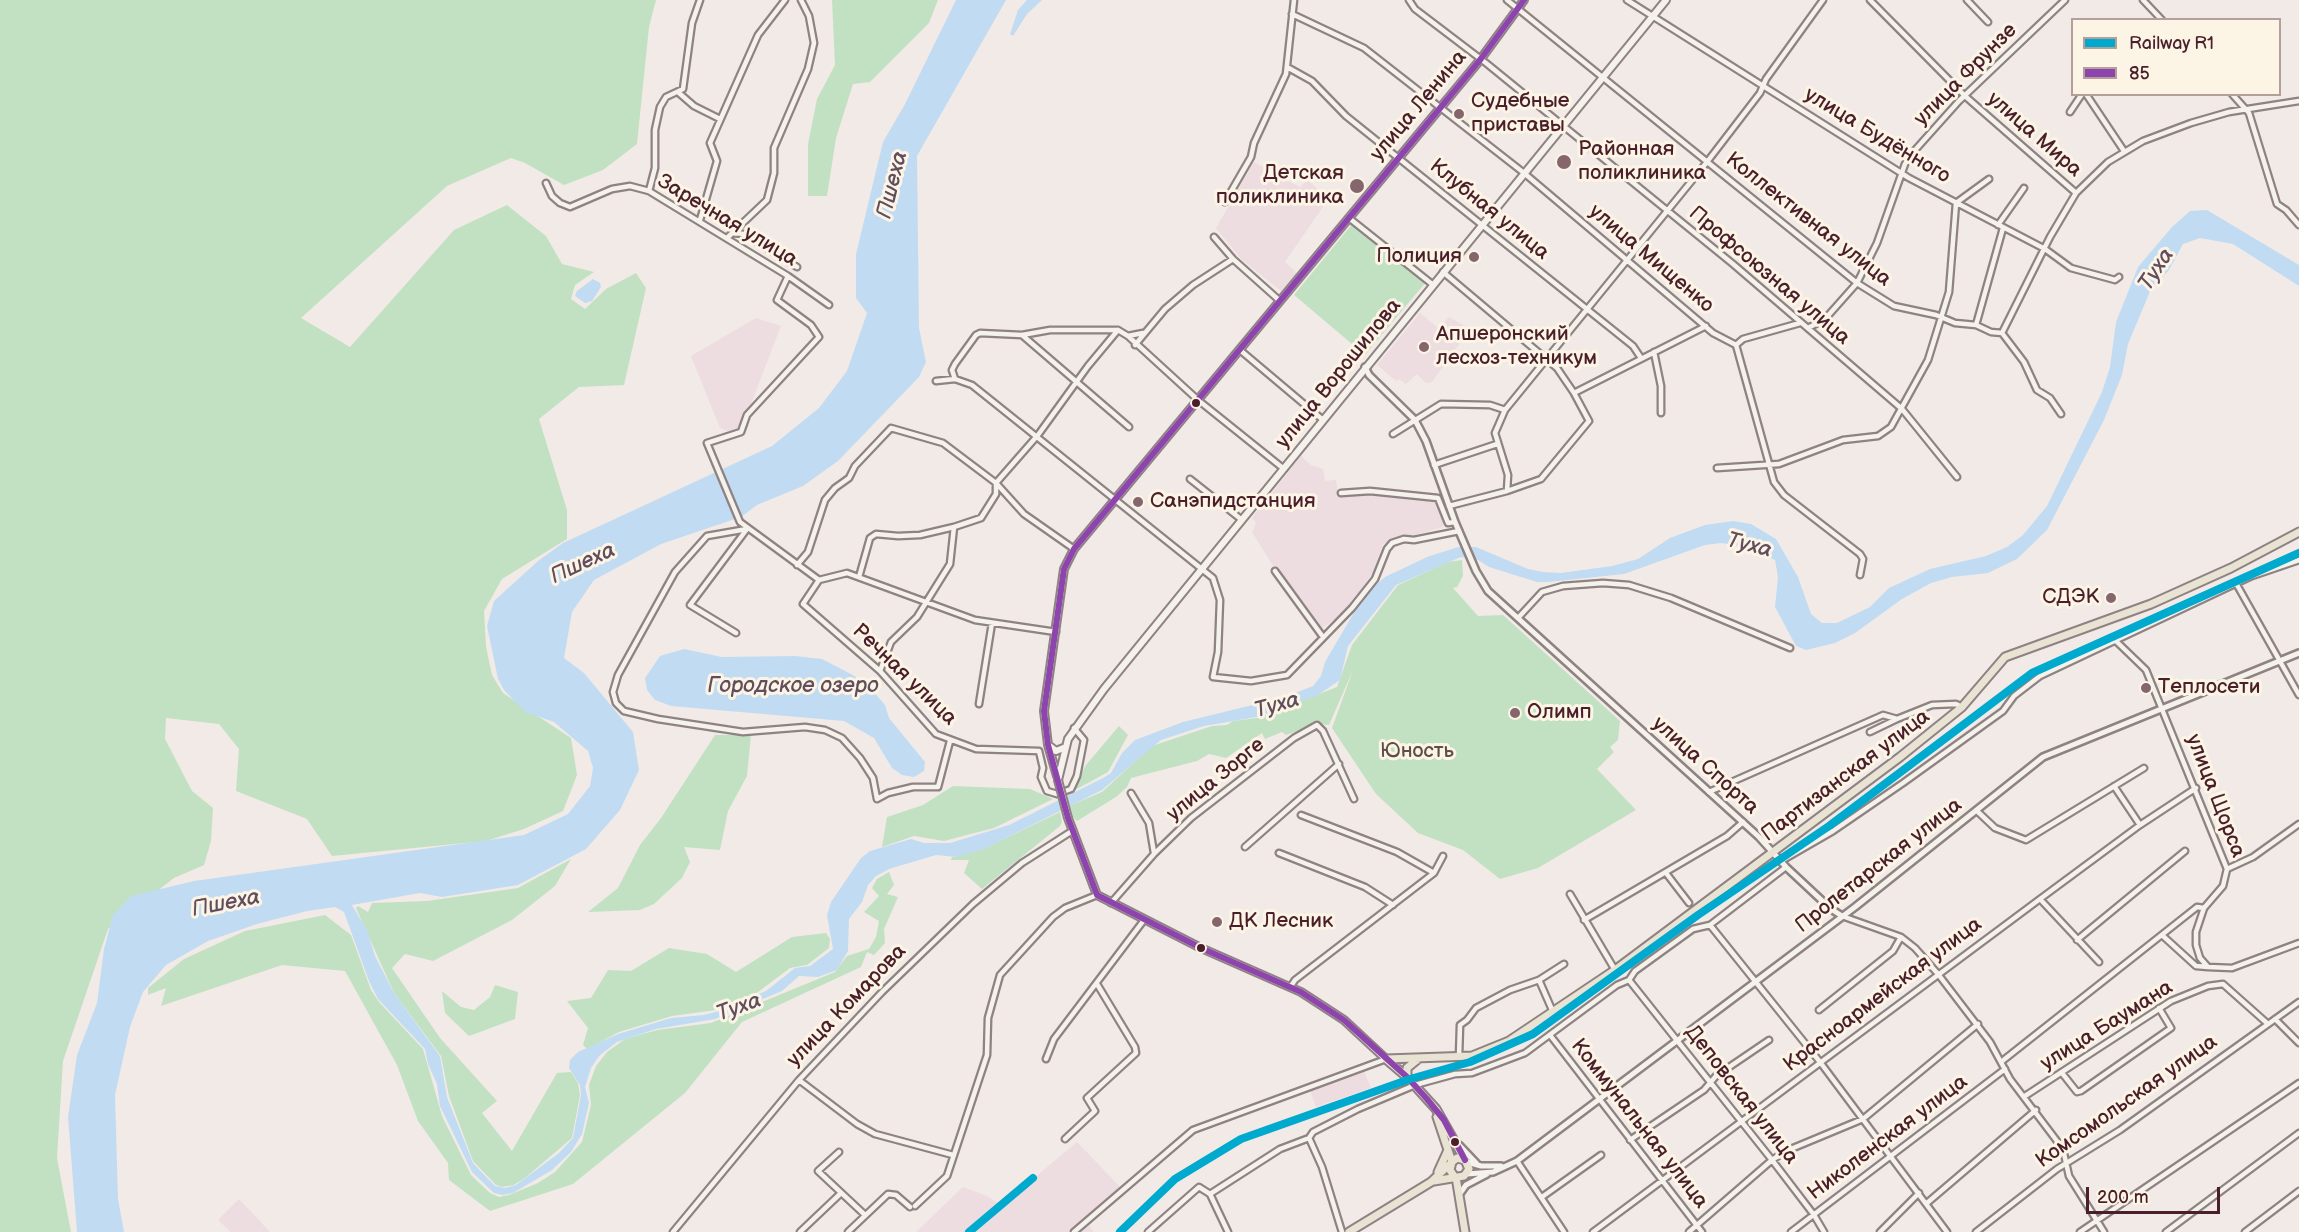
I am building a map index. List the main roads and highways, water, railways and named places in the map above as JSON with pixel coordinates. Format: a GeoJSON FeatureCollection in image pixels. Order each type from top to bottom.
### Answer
{"type":"FeatureCollection","features":[{"type":"Feature","properties":{"kind":"main road","name":"улица Ленина"},"geometry":{"type":"LineString","coordinates":[[1386,1059],[1344,1020],[1291,986],[1144,920],[1097,895],[1068,818],[1048,745],[1044,711],[1064,569],[1074,549],[1479,60],[1524,0]]}},
{"type":"Feature","properties":{"kind":"main road","name":"улица Ворошилова"},"geometry":{"type":"LineString","coordinates":[[1058,780],[1066,747],[1074,728],[1432,284],[1666,0]]}},
{"type":"Feature","properties":{"kind":"main road","name":"Партизанская улица"},"geometry":{"type":"LineString","coordinates":[[1386,1059],[1472,1056],[1509,1041],[1615,970],[1962,708],[2005,657],[2151,604],[2248,560],[2299,532]]}},
{"type":"Feature","properties":{"kind":"main road"},"geometry":{"type":"LineString","coordinates":[[1048,745],[1056,751],[1066,747]]}},
{"type":"Feature","properties":{"kind":"main road"},"geometry":{"type":"LineString","coordinates":[[1386,1059],[1427,1099],[1457,1143],[1469,1169],[1460,1192]]}},
{"type":"Feature","properties":{"kind":"main road"},"geometry":{"type":"LineString","coordinates":[[1407,1077],[1407,1068],[1411,1062],[1420,1059]]}},
{"type":"Feature","properties":{"kind":"main road"},"geometry":{"type":"LineString","coordinates":[[1427,1099],[1436,1114],[1449,1148],[1450,1170],[1455,1176],[1460,1192],[1465,1232]]}},
{"type":"Feature","properties":{"kind":"main road"},"geometry":{"type":"LineString","coordinates":[[1431,1182],[1443,1165],[1449,1148]]}},
{"type":"Feature","properties":{"kind":"main road"},"geometry":{"type":"LineString","coordinates":[[1349,1232],[1431,1182],[1456,1158],[1466,1161]]}},
{"type":"Feature","properties":{"kind":"main road"},"geometry":{"type":"LineString","coordinates":[[1431,1182],[1466,1174]]}},
{"type":"Feature","properties":{"kind":"main road"},"geometry":{"type":"LineString","coordinates":[[1431,1182],[1449,1183],[1460,1192]]}},
{"type":"Feature","properties":{"kind":"water"},"geometry":{"type":"Polygon","coordinates":[[[956,0],[1006,0],[917,156],[919,328],[926,362],[919,377],[838,461],[803,486],[757,505],[741,517],[661,544],[594,580],[572,612],[564,658],[584,673],[633,732],[639,770],[620,810],[586,849],[518,885],[442,897],[420,893],[352,905],[367,930],[375,956],[394,993],[440,1056],[447,1097],[473,1163],[495,1186],[505,1188],[516,1185],[559,1153],[573,1138],[581,1095],[580,1085],[569,1068],[570,1060],[578,1052],[618,1034],[671,1018],[704,1015],[743,1005],[749,998],[766,991],[795,968],[810,966],[833,949],[827,915],[831,902],[861,858],[870,851],[911,839],[924,843],[950,843],[1009,825],[1111,773],[1122,753],[1135,740],[1183,722],[1285,697],[1313,686],[1321,676],[1325,662],[1365,594],[1385,577],[1427,557],[1458,547],[1476,547],[1528,569],[1543,572],[1561,573],[1612,566],[1638,559],[1670,538],[1705,525],[1733,521],[1751,524],[1776,539],[1798,577],[1811,614],[1822,623],[1837,623],[1870,607],[1889,588],[1930,569],[1986,556],[2007,547],[2023,535],[2047,506],[2102,392],[2110,367],[2116,322],[2138,267],[2172,227],[2190,211],[2207,210],[2299,265],[2299,286],[2233,244],[2200,238],[2183,244],[2169,270],[2151,289],[2128,344],[2122,375],[2104,420],[2047,530],[2017,559],[1988,573],[1952,577],[1931,583],[1902,599],[1855,633],[1835,643],[1806,650],[1796,646],[1775,607],[1778,577],[1775,560],[1747,547],[1721,543],[1705,545],[1624,574],[1548,582],[1537,582],[1489,567],[1478,560],[1461,557],[1396,585],[1348,646],[1340,680],[1318,695],[1257,717],[1204,726],[1161,740],[1102,790],[984,849],[957,857],[936,855],[889,869],[876,876],[868,885],[862,902],[849,919],[848,951],[837,970],[818,977],[799,976],[782,991],[715,1019],[656,1029],[617,1042],[599,1056],[591,1068],[585,1087],[589,1103],[582,1134],[571,1152],[552,1170],[513,1193],[503,1195],[494,1193],[472,1172],[440,1106],[437,1084],[428,1064],[425,1049],[378,999],[369,981],[344,912],[335,907],[307,911],[257,924],[208,941],[166,965],[143,992],[130,1027],[115,1095],[118,1199],[124,1232],[77,1232],[68,1117],[77,1055],[97,1003],[104,949],[113,915],[131,896],[194,881],[524,835],[568,814],[590,786],[593,768],[588,751],[554,722],[525,712],[504,690],[498,679],[487,626],[494,601],[538,561],[563,543],[772,446],[819,408],[847,371],[867,313],[856,298],[856,254],[883,142],[905,104],[956,0]]]}},
{"type":"Feature","properties":{"kind":"water"},"geometry":{"type":"Polygon","coordinates":[[[1027,0],[1042,0],[1027,14],[1013,36],[1010,34],[1018,10],[1027,0]]]}},
{"type":"Feature","properties":{"kind":"water"},"geometry":{"type":"Polygon","coordinates":[[[593,279],[600,283],[601,287],[592,301],[585,303],[575,296],[577,291],[593,279]]]}},
{"type":"Feature","properties":{"kind":"water","name":"Городское озеро"},"geometry":{"type":"Polygon","coordinates":[[[684,649],[722,657],[795,656],[822,659],[866,683],[885,705],[889,718],[925,762],[924,771],[914,777],[902,775],[892,768],[874,738],[844,721],[671,706],[655,700],[647,690],[645,678],[660,656],[684,649]]]}},
{"type":"Feature","properties":{"kind":"rail line","name":"R1"},"geometry":{"type":"LineString","coordinates":[[1120,1232],[1175,1179],[1241,1139],[1410,1079],[1470,1062],[1533,1034],[1698,915],[1829,826],[2032,673],[2299,553]]}},
{"type":"Feature","properties":{"kind":"rail line","name":"R1"},"geometry":{"type":"LineString","coordinates":[[969,1232],[1033,1178]]}},
{"type":"Feature","properties":{"kind":"place","name":"Судебные приставы"},"geometry":{"type":"Point","coordinates":[1459,114]}},
{"type":"Feature","properties":{"kind":"place","name":"Районная поликлиника"},"geometry":{"type":"Point","coordinates":[1564,162]}},
{"type":"Feature","properties":{"kind":"place","name":"Детская поликлиника"},"geometry":{"type":"Point","coordinates":[1357,186]}},
{"type":"Feature","properties":{"kind":"place","name":"Полиция"},"geometry":{"type":"Point","coordinates":[1474,257]}},
{"type":"Feature","properties":{"kind":"place","name":"Апшеронский лесхоз-техникум"},"geometry":{"type":"Point","coordinates":[1424,347]}},
{"type":"Feature","properties":{"kind":"place","name":"Санэпидстанция"},"geometry":{"type":"Point","coordinates":[1138,502]}},
{"type":"Feature","properties":{"kind":"place","name":"СДЭК"},"geometry":{"type":"Point","coordinates":[2111,598]}},
{"type":"Feature","properties":{"kind":"place","name":"Теплосети"},"geometry":{"type":"Point","coordinates":[2146,688]}},
{"type":"Feature","properties":{"kind":"place","name":"Олимп"},"geometry":{"type":"Point","coordinates":[1515,713]}},
{"type":"Feature","properties":{"kind":"place","name":"ДК Лесник"},"geometry":{"type":"Point","coordinates":[1217,922]}},
{"type":"Feature","properties":{"kind":"water label","name":"Пшеха"},"geometry":{"type":"Point","coordinates":[893,185]}},
{"type":"Feature","properties":{"kind":"water label","name":"Туха"},"geometry":{"type":"Point","coordinates":[2157,270]}},
{"type":"Feature","properties":{"kind":"water label","name":"Туха"},"geometry":{"type":"Point","coordinates":[1749,546]}},
{"type":"Feature","properties":{"kind":"water label","name":"Пшеха"},"geometry":{"type":"Point","coordinates":[583,564]}},
{"type":"Feature","properties":{"kind":"water label","name":"Туха"},"geometry":{"type":"Point","coordinates":[1277,706]}},
{"type":"Feature","properties":{"kind":"water label","name":"Пшеха"},"geometry":{"type":"Point","coordinates":[226,904]}},
{"type":"Feature","properties":{"kind":"water label","name":"Туха"},"geometry":{"type":"Point","coordinates":[739,1008]}},
{"type":"Feature","properties":{"kind":"park label","name":"Юность"},"geometry":{"type":"Point","coordinates":[1417,752]}}]}
